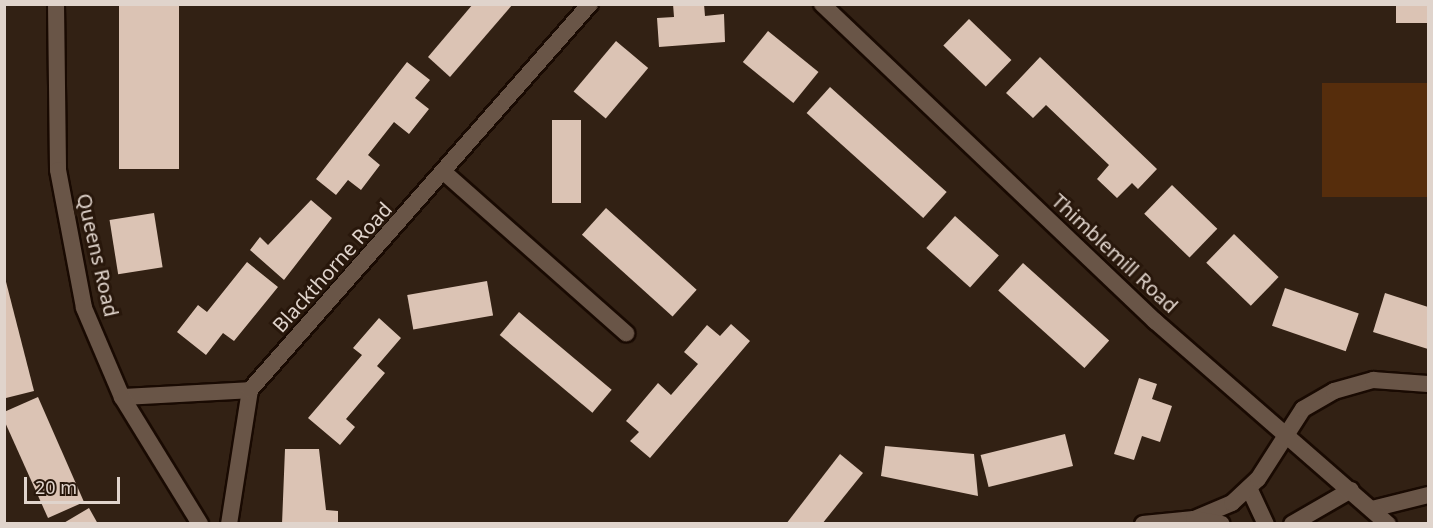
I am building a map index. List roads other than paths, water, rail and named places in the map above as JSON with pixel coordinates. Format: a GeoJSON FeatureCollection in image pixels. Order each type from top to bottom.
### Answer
{"type":"FeatureCollection","features":[{"type":"Feature","properties":{"kind":"street","name":"Queens Road"},"geometry":{"type":"LineString","coordinates":[[56,4],[58,170],[84,308],[122,397],[200,524]]}},
{"type":"Feature","properties":{"kind":"street","name":"Blackthorne Road"},"geometry":{"type":"LineString","coordinates":[[250,390],[445,173],[591,4]]}},
{"type":"Feature","properties":{"kind":"street","name":"Thimblemill Road"},"geometry":{"type":"LineString","coordinates":[[822,4],[1155,321],[1289,432],[1388,524]]}},
{"type":"Feature","properties":{"kind":"street"},"geometry":{"type":"LineString","coordinates":[[445,173],[627,333]]}},
{"type":"Feature","properties":{"kind":"street"},"geometry":{"type":"LineString","coordinates":[[1194,519],[1232,503],[1249,488],[1303,409],[1334,391],[1373,380],[1428,384]]}},
{"type":"Feature","properties":{"kind":"street"},"geometry":{"type":"LineString","coordinates":[[122,397],[250,390],[229,524]]}},
{"type":"Feature","properties":{"kind":"street"},"geometry":{"type":"LineString","coordinates":[[1249,488],[1266,524]]}},
{"type":"Feature","properties":{"kind":"street"},"geometry":{"type":"LineString","coordinates":[[1292,524],[1351,490]]}},
{"type":"Feature","properties":{"kind":"street"},"geometry":{"type":"LineString","coordinates":[[1372,509],[1428,495]]}},
{"type":"Feature","properties":{"kind":"street"},"geometry":{"type":"LineString","coordinates":[[1143,524],[1194,519],[1222,524]]}}]}
